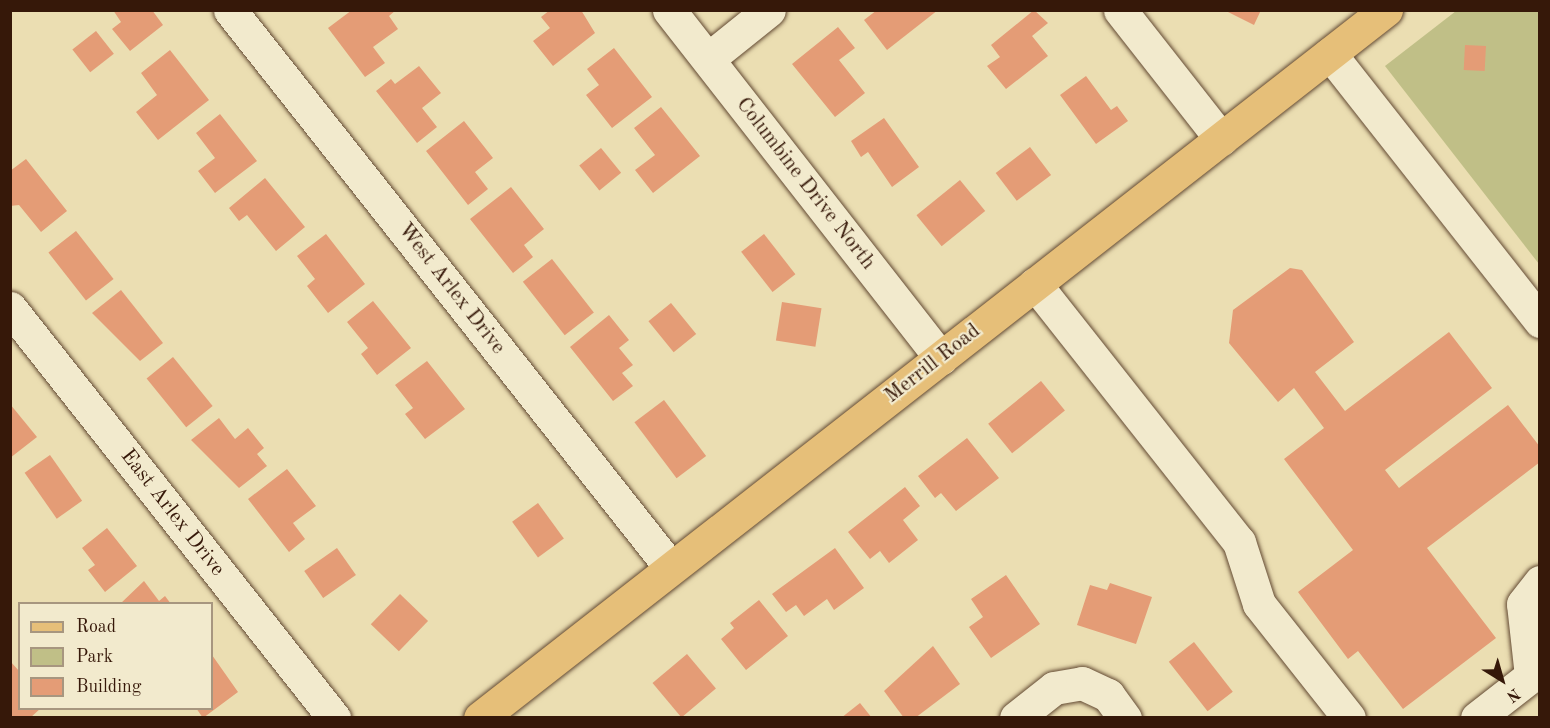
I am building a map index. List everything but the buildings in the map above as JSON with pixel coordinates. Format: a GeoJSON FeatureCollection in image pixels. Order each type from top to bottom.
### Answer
{"type":"FeatureCollection","features":[{"type":"Feature","properties":{"kind":"main road","name":"Merrill Road"},"geometry":{"type":"LineString","coordinates":[[480,717],[1386,10]]}},
{"type":"Feature","properties":{"kind":"street","name":"West Arlex Drive"},"geometry":{"type":"LineString","coordinates":[[230,10],[671,568]]}},
{"type":"Feature","properties":{"kind":"street","name":"Columbine Drive North"},"geometry":{"type":"LineString","coordinates":[[669,10],[941,358]]}},
{"type":"Feature","properties":{"kind":"street"},"geometry":{"type":"LineString","coordinates":[[708,59],[769,10]]}},
{"type":"Feature","properties":{"kind":"street"},"geometry":{"type":"LineString","coordinates":[[1120,10],[1221,139]]}},
{"type":"Feature","properties":{"kind":"street"},"geometry":{"type":"LineString","coordinates":[[1330,54],[1539,321]]}},
{"type":"Feature","properties":{"kind":"street"},"geometry":{"type":"LineString","coordinates":[[1035,284],[1239,542],[1259,604],[1349,717]]}},
{"type":"Feature","properties":{"kind":"street","name":"East Arlex Drive"},"geometry":{"type":"LineString","coordinates":[[10,308],[334,717]]}},
{"type":"Feature","properties":{"kind":"street"},"geometry":{"type":"LineString","coordinates":[[1477,717],[1531,676],[1523,604],[1539,582]]}},
{"type":"Feature","properties":{"kind":"street"},"geometry":{"type":"LineString","coordinates":[[1016,717],[1053,688],[1082,683],[1108,695],[1125,717]]}},
{"type":"Feature","properties":{"kind":"green space"},"geometry":{"type":"Polygon","coordinates":[[[1456,11],[1539,11],[1539,264],[1385,66],[1456,11]]]}}]}
